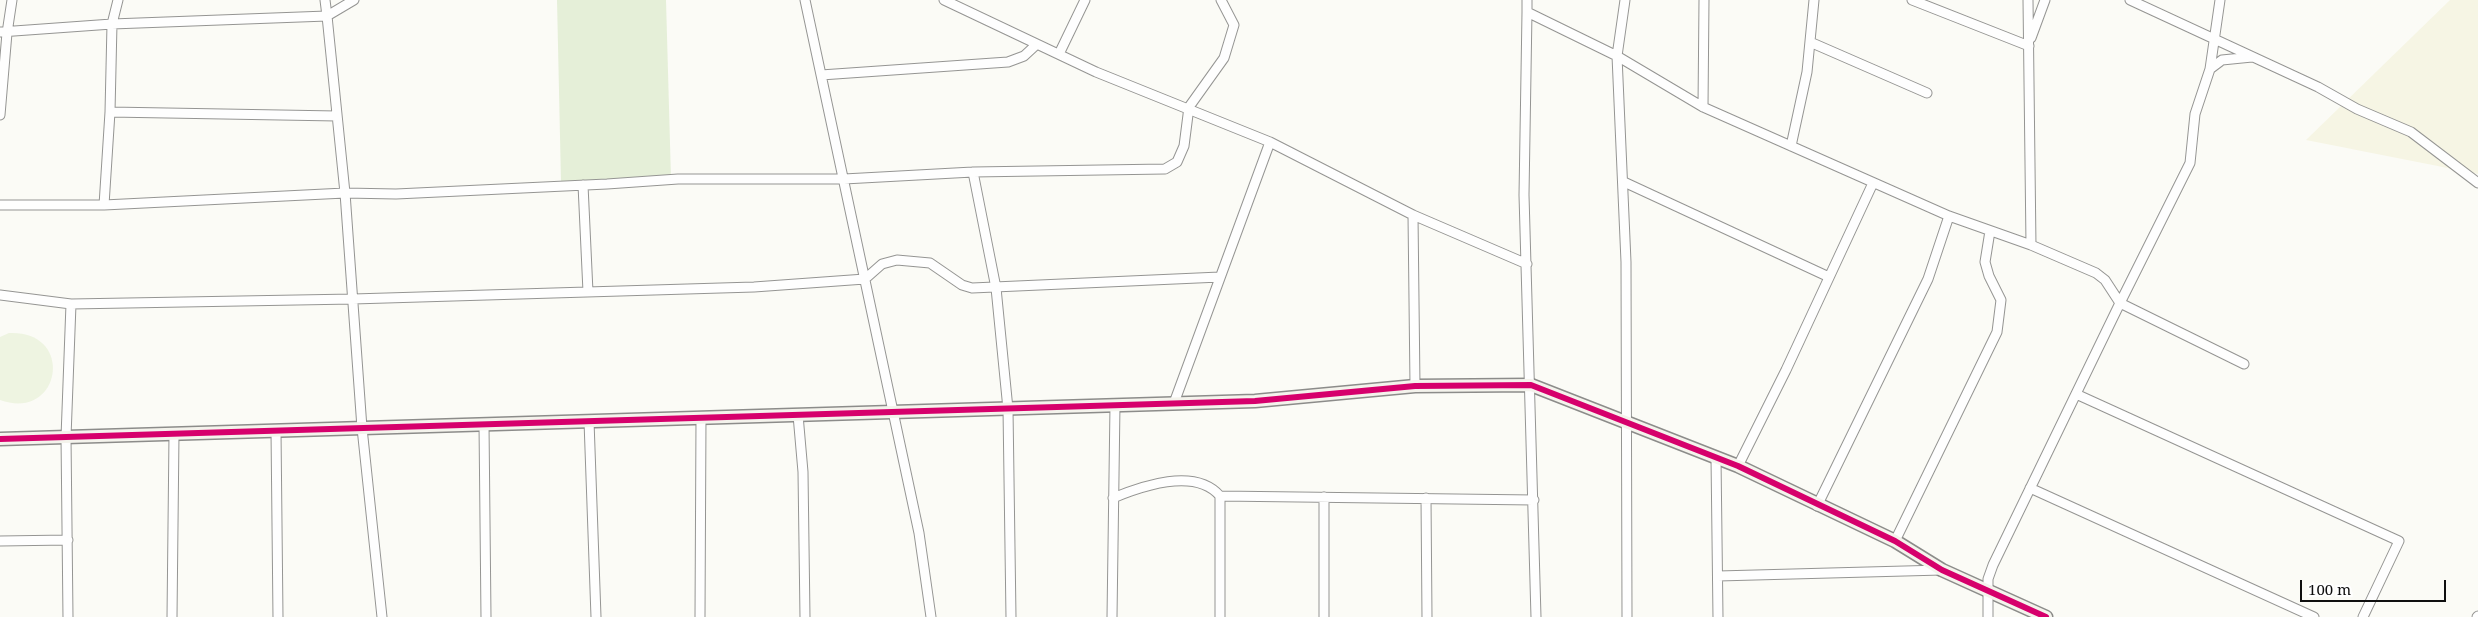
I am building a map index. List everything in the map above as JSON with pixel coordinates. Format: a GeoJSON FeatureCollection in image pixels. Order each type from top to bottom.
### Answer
{"type":"FeatureCollection","features":[{"type":"Feature","properties":{"kind":"street"},"geometry":{"type":"LineString","coordinates":[[0,114],[3,33],[12,0]]}},
{"type":"Feature","properties":{"kind":"street"},"geometry":{"type":"LineString","coordinates":[[104,205],[110,112],[112,24],[118,0]]}},
{"type":"Feature","properties":{"kind":"street"},"geometry":{"type":"LineString","coordinates":[[325,0],[345,193],[362,428],[382,617]]}},
{"type":"Feature","properties":{"kind":"street"},"geometry":{"type":"LineString","coordinates":[[3,33],[112,24],[327,16],[354,0]]}},
{"type":"Feature","properties":{"kind":"street"},"geometry":{"type":"LineString","coordinates":[[813,0],[806,4],[919,533],[930,617]]}},
{"type":"Feature","properties":{"kind":"street"},"geometry":{"type":"LineString","coordinates":[[944,0],[960,4],[1096,72],[1189,107],[1270,142],[1413,215],[1527,264]]}},
{"type":"Feature","properties":{"kind":"street"},"geometry":{"type":"LineString","coordinates":[[1059,54],[1085,0]]}},
{"type":"Feature","properties":{"kind":"street"},"geometry":{"type":"LineString","coordinates":[[0,205],[104,205],[345,193],[396,194],[678,179],[844,179],[973,172],[1165,169],[1177,162],[1184,146],[1189,107],[1224,58],[1234,25],[1221,0]]}},
{"type":"Feature","properties":{"kind":"street"},"geometry":{"type":"LineString","coordinates":[[1526,0],[1524,194],[1531,385],[1536,617]]}},
{"type":"Feature","properties":{"kind":"street"},"geometry":{"type":"LineString","coordinates":[[1625,0],[1617,56],[1624,182],[1627,617]]}},
{"type":"Feature","properties":{"kind":"street"},"geometry":{"type":"LineString","coordinates":[[1703,107],[1704,0]]}},
{"type":"Feature","properties":{"kind":"street"},"geometry":{"type":"LineString","coordinates":[[1792,146],[1807,72],[1814,0]]}},
{"type":"Feature","properties":{"kind":"street"},"geometry":{"type":"LineString","coordinates":[[1912,0],[2029,46]]}},
{"type":"Feature","properties":{"kind":"street"},"geometry":{"type":"LineString","coordinates":[[2028,0],[2032,245]]}},
{"type":"Feature","properties":{"kind":"street"},"geometry":{"type":"LineString","coordinates":[[2029,46],[2045,0]]}},
{"type":"Feature","properties":{"kind":"street"},"geometry":{"type":"LineString","coordinates":[[2130,0],[2318,87],[2357,109],[2411,132],[2478,183]]}},
{"type":"Feature","properties":{"kind":"street"},"geometry":{"type":"LineString","coordinates":[[1988,617],[1988,579],[1993,564],[2190,163],[2195,114],[2210,69],[2220,0]]}},
{"type":"Feature","properties":{"kind":"street"},"geometry":{"type":"LineString","coordinates":[[1527,12],[1617,56],[1703,107],[1949,216],[2032,245],[2096,273],[2105,280],[2120,303],[2244,364]]}},
{"type":"Feature","properties":{"kind":"street"},"geometry":{"type":"LineString","coordinates":[[1810,42],[1927,93]]}},
{"type":"Feature","properties":{"kind":"street"},"geometry":{"type":"LineString","coordinates":[[821,75],[1008,62],[1024,56],[1037,44]]}},
{"type":"Feature","properties":{"kind":"street"},"geometry":{"type":"LineString","coordinates":[[2210,69],[2222,60],[2254,57]]}},
{"type":"Feature","properties":{"kind":"street"},"geometry":{"type":"LineString","coordinates":[[110,112],[337,116]]}},
{"type":"Feature","properties":{"kind":"street"},"geometry":{"type":"LineString","coordinates":[[1174,403],[1270,142]]}},
{"type":"Feature","properties":{"kind":"street"},"geometry":{"type":"LineString","coordinates":[[973,172],[996,288],[1008,408],[1011,617]]}},
{"type":"Feature","properties":{"kind":"street"},"geometry":{"type":"LineString","coordinates":[[1624,182],[1829,278]]}},
{"type":"Feature","properties":{"kind":"street"},"geometry":{"type":"LineString","coordinates":[[1738,466],[1873,183]]}},
{"type":"Feature","properties":{"kind":"street"},"geometry":{"type":"LineString","coordinates":[[583,185],[588,292]]}},
{"type":"Feature","properties":{"kind":"street"},"geometry":{"type":"LineString","coordinates":[[1413,215],[1415,386]]}},
{"type":"Feature","properties":{"kind":"street"},"geometry":{"type":"LineString","coordinates":[[1817,506],[1928,279],[1949,216]]}},
{"type":"Feature","properties":{"kind":"street"},"geometry":{"type":"LineString","coordinates":[[1895,541],[1997,332],[2001,300],[1984,262],[1990,231]]}},
{"type":"Feature","properties":{"kind":"street"},"geometry":{"type":"LineString","coordinates":[[0,295],[71,304],[353,299],[754,287],[865,279],[882,264],[897,260],[930,263],[962,285],[972,288],[1220,278]]}},
{"type":"Feature","properties":{"kind":"street"},"geometry":{"type":"LineString","coordinates":[[68,617],[66,437],[71,304]]}},
{"type":"Feature","properties":{"kind":"street"},"geometry":{"type":"LineString","coordinates":[[0,439],[1255,401],[1415,386],[1531,385],[1738,466],[1817,506],[1895,541],[1942,570],[2046,617]]}},
{"type":"Feature","properties":{"kind":"street"},"geometry":{"type":"LineString","coordinates":[[2076,394],[2399,541],[2363,617]]}},
{"type":"Feature","properties":{"kind":"street"},"geometry":{"type":"LineString","coordinates":[[1112,617],[1114,405]]}},
{"type":"Feature","properties":{"kind":"street"},"geometry":{"type":"LineString","coordinates":[[798,415],[803,472],[805,617]]}},
{"type":"Feature","properties":{"kind":"street"},"geometry":{"type":"LineString","coordinates":[[700,617],[701,418]]}},
{"type":"Feature","properties":{"kind":"street"},"geometry":{"type":"LineString","coordinates":[[589,421],[596,617]]}},
{"type":"Feature","properties":{"kind":"street"},"geometry":{"type":"LineString","coordinates":[[484,424],[486,617]]}},
{"type":"Feature","properties":{"kind":"street"},"geometry":{"type":"LineString","coordinates":[[276,431],[278,617]]}},
{"type":"Feature","properties":{"kind":"street"},"geometry":{"type":"LineString","coordinates":[[172,617],[174,434]]}},
{"type":"Feature","properties":{"kind":"street"},"geometry":{"type":"LineString","coordinates":[[1716,458],[1718,617]]}},
{"type":"Feature","properties":{"kind":"street"},"geometry":{"type":"LineString","coordinates":[[1113,498],[1144,487],[1188,481],[1205,483],[1220,496],[1534,500]]}},
{"type":"Feature","properties":{"kind":"street"},"geometry":{"type":"LineString","coordinates":[[2030,488],[2314,617]]}},
{"type":"Feature","properties":{"kind":"street"},"geometry":{"type":"LineString","coordinates":[[1220,496],[1220,617]]}},
{"type":"Feature","properties":{"kind":"street"},"geometry":{"type":"LineString","coordinates":[[1324,497],[1324,617]]}},
{"type":"Feature","properties":{"kind":"street"},"geometry":{"type":"LineString","coordinates":[[1426,498],[1427,617]]}},
{"type":"Feature","properties":{"kind":"street"},"geometry":{"type":"LineString","coordinates":[[0,541],[68,540]]}},
{"type":"Feature","properties":{"kind":"street"},"geometry":{"type":"LineString","coordinates":[[1718,576],[1942,570]]}},
{"type":"Feature","properties":{"kind":"green space"},"geometry":{"type":"Polygon","coordinates":[[[557,0],[666,0],[671,179],[561,182],[557,0]]]}},
{"type":"Feature","properties":{"kind":"green space"},"geometry":{"type":"Polygon","coordinates":[[[2450,0],[2478,0],[2478,174],[2306,140],[2450,0]]]}},
{"type":"Feature","properties":{"kind":"green space"},"geometry":{"type":"Polygon","coordinates":[[[9,333],[30,336],[44,345],[52,359],[52,374],[47,388],[37,398],[21,403],[0,400],[0,337],[9,333]]]}},
{"type":"Feature","properties":{"kind":"cycle path"},"geometry":{"type":"LineString","coordinates":[[0,439],[1255,401],[1415,386],[1531,385],[1738,466],[1895,541],[1942,570],[2046,617]]}}]}
